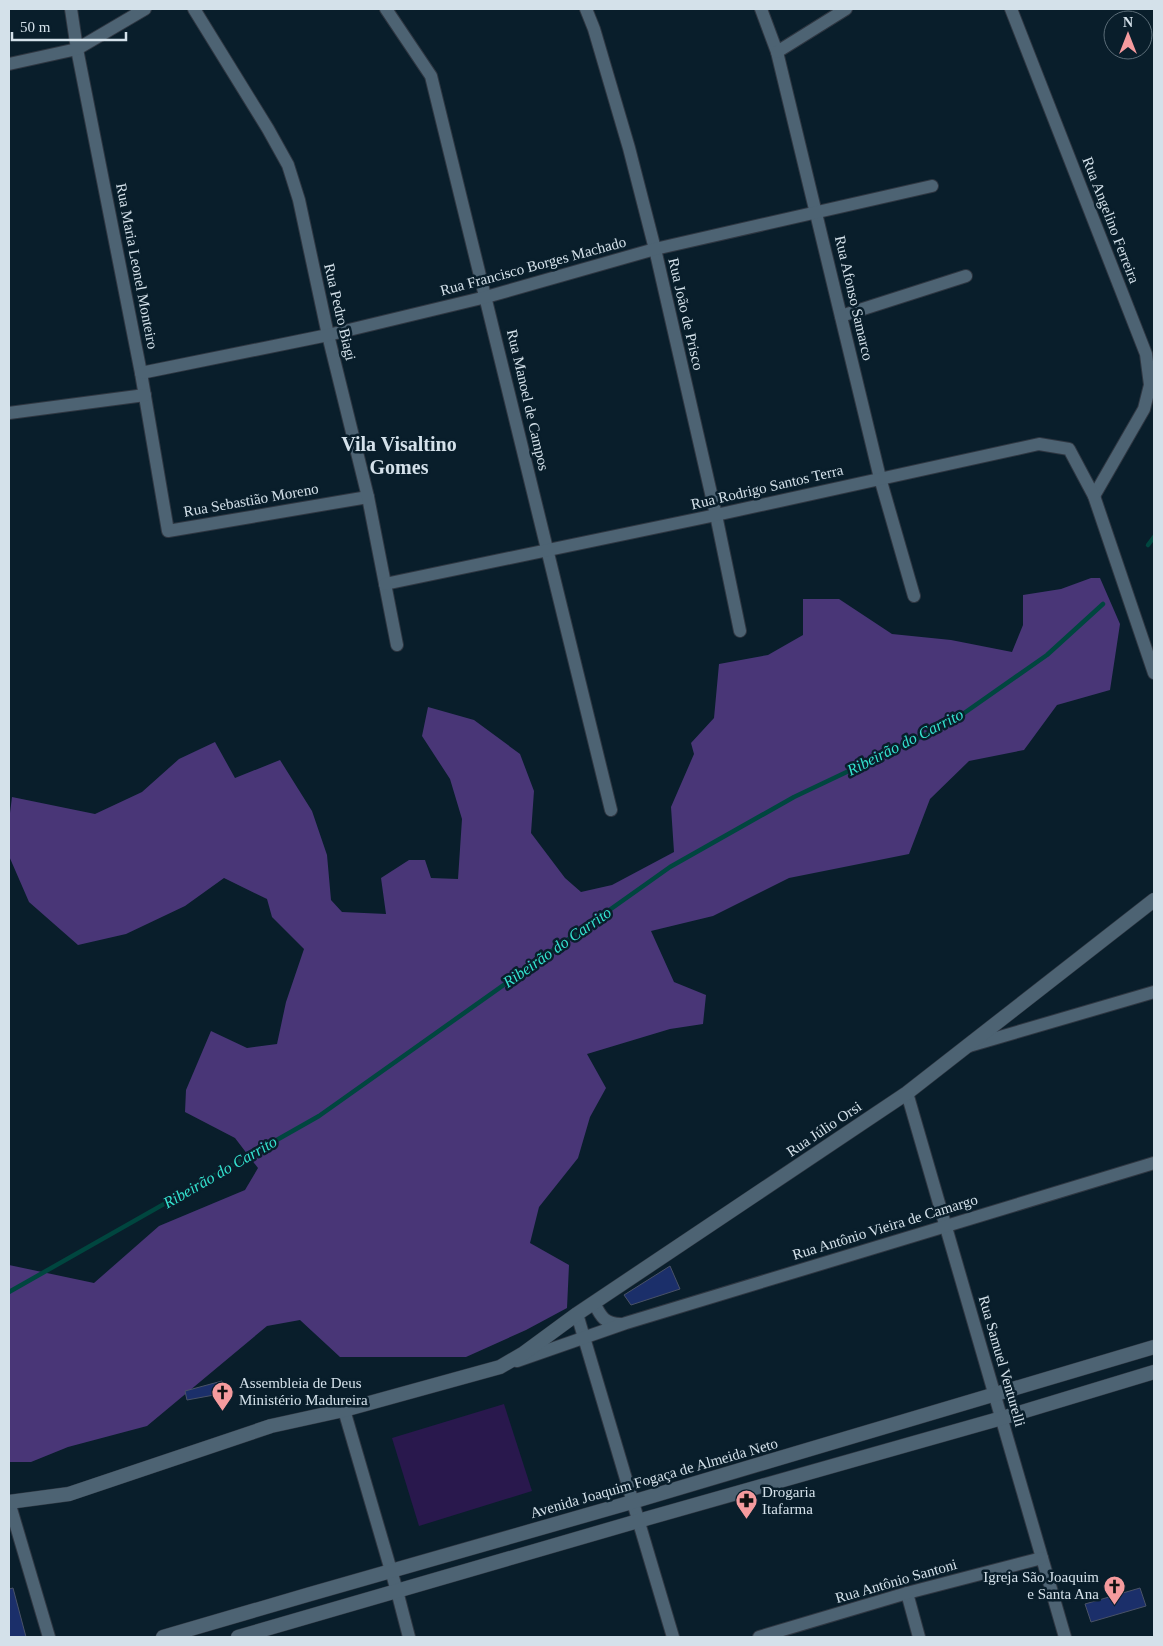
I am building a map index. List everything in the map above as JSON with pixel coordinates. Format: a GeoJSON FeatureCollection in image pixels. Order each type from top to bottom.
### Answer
{"type":"FeatureCollection","features":[{"type":"Feature","properties":{"kind":"street","name":"Rua Maria Leonel Monteiro"},"geometry":{"type":"LineString","coordinates":[[71,9],[77,49],[141,373],[168,531]]}},
{"type":"Feature","properties":{"kind":"street"},"geometry":{"type":"LineString","coordinates":[[9,64],[77,49],[145,9]]}},
{"type":"Feature","properties":{"kind":"street","name":"Rua Pedro Biagi"},"geometry":{"type":"LineString","coordinates":[[194,9],[288,165],[299,200],[328,336],[368,497],[397,645]]}},
{"type":"Feature","properties":{"kind":"street","name":"Rua Manoel de Campos"},"geometry":{"type":"LineString","coordinates":[[386,9],[431,76],[611,810]]}},
{"type":"Feature","properties":{"kind":"street","name":"Rua João de Prisco"},"geometry":{"type":"LineString","coordinates":[[586,9],[629,148],[655,249],[716,515],[740,631]]}},
{"type":"Feature","properties":{"kind":"street","name":"Rua Afonso Samarco"},"geometry":{"type":"LineString","coordinates":[[761,9],[777,52],[880,478],[914,596]]}},
{"type":"Feature","properties":{"kind":"street"},"geometry":{"type":"LineString","coordinates":[[777,52],[846,9]]}},
{"type":"Feature","properties":{"kind":"street","name":"Rua Angelino Ferreira"},"geometry":{"type":"LineString","coordinates":[[1011,9],[1146,354],[1150,385],[1144,409],[1094,496]]}},
{"type":"Feature","properties":{"kind":"street","name":"Rua Francisco Borges Machado"},"geometry":{"type":"LineString","coordinates":[[141,373],[328,336],[486,297],[655,249],[932,186]]}},
{"type":"Feature","properties":{"kind":"street"},"geometry":{"type":"LineString","coordinates":[[841,316],[966,276]]}},
{"type":"Feature","properties":{"kind":"street"},"geometry":{"type":"LineString","coordinates":[[9,413],[145,396]]}},
{"type":"Feature","properties":{"kind":"street","name":"Rua Rodrigo Santos Terra"},"geometry":{"type":"LineString","coordinates":[[385,584],[716,515],[1039,444],[1069,449],[1094,496],[1154,673]]}},
{"type":"Feature","properties":{"kind":"street","name":"Rua Sebastião Moreno"},"geometry":{"type":"LineString","coordinates":[[168,531],[368,497]]}},
{"type":"Feature","properties":{"kind":"street","name":"Rua Júlio Orsi"},"geometry":{"type":"LineString","coordinates":[[9,1502],[69,1494],[271,1426],[344,1410],[500,1367],[524,1353],[577,1314],[907,1093],[1154,900]]}},
{"type":"Feature","properties":{"kind":"street"},"geometry":{"type":"LineString","coordinates":[[964,1047],[1154,992]]}},
{"type":"Feature","properties":{"kind":"street","name":"Rua Samuel Venturelli"},"geometry":{"type":"LineString","coordinates":[[907,1093],[947,1225],[993,1393],[1002,1418],[1065,1637]]}},
{"type":"Feature","properties":{"kind":"street","name":"Rua Antônio Vieira de Camargo"},"geometry":{"type":"LineString","coordinates":[[500,1367],[626,1323],[1154,1163]]}},
{"type":"Feature","properties":{"kind":"street"},"geometry":{"type":"LineString","coordinates":[[594,1303],[602,1319],[613,1324],[626,1323]]}},
{"type":"Feature","properties":{"kind":"street"},"geometry":{"type":"LineString","coordinates":[[577,1314],[673,1637]]}},
{"type":"Feature","properties":{"kind":"street","name":"Avenida Joaquim Fogaça de Almeida Neto"},"geometry":{"type":"LineString","coordinates":[[162,1637],[633,1502],[993,1393],[1154,1347]]}},
{"type":"Feature","properties":{"kind":"street"},"geometry":{"type":"LineString","coordinates":[[238,1637],[638,1520],[1002,1418],[1154,1372]]}},
{"type":"Feature","properties":{"kind":"street"},"geometry":{"type":"LineString","coordinates":[[344,1410],[409,1637]]}},
{"type":"Feature","properties":{"kind":"street"},"geometry":{"type":"LineString","coordinates":[[9,1502],[50,1637]]}},
{"type":"Feature","properties":{"kind":"street","name":"Rua Antônio Santoni"},"geometry":{"type":"LineString","coordinates":[[759,1637],[907,1594],[1042,1558]]}},
{"type":"Feature","properties":{"kind":"street"},"geometry":{"type":"LineString","coordinates":[[907,1594],[918,1637]]}},
{"type":"Feature","properties":{"kind":"shaded area"},"geometry":{"type":"Polygon","coordinates":[[[1091,578],[1100,578],[1120,624],[1110,690],[1057,705],[1024,750],[969,761],[930,799],[909,854],[789,878],[713,916],[651,931],[674,982],[706,995],[703,1024],[670,1029],[587,1054],[606,1088],[590,1117],[578,1158],[539,1207],[530,1243],[569,1265],[567,1308],[526,1330],[466,1357],[340,1357],[300,1320],[267,1326],[147,1426],[68,1447],[31,1462],[9,1462],[9,1265],[94,1283],[159,1226],[245,1190],[258,1168],[235,1138],[185,1112],[186,1090],[211,1031],[247,1048],[277,1044],[286,1002],[304,949],[272,917],[267,899],[224,878],[185,906],[126,934],[78,945],[29,902],[9,856],[9,821],[12,797],[95,814],[142,792],[179,759],[215,742],[235,778],[280,760],[312,811],[327,855],[331,900],[342,912],[386,914],[381,878],[409,860],[425,860],[431,878],[458,879],[462,819],[450,779],[422,736],[428,707],[474,720],[520,754],[534,791],[531,833],[565,878],[581,892],[612,885],[674,852],[671,807],[694,754],[691,743],[714,718],[719,664],[768,655],[803,635],[803,599],[839,599],[892,634],[951,640],[1012,652],[1023,625],[1023,595],[1061,589],[1091,578]]]}},
{"type":"Feature","properties":{"kind":"shaded area"},"geometry":{"type":"Polygon","coordinates":[[[504,1404],[532,1491],[419,1526],[392,1438],[504,1404]]]}},
{"type":"Feature","properties":{"kind":"building"},"geometry":{"type":"Polygon","coordinates":[[[670,1266],[680,1289],[631,1305],[624,1295],[670,1266]]]}},
{"type":"Feature","properties":{"kind":"building"},"geometry":{"type":"Polygon","coordinates":[[[222,1381],[225,1393],[187,1400],[185,1391],[222,1381]]]}},
{"type":"Feature","properties":{"kind":"building"},"geometry":{"type":"Polygon","coordinates":[[[13,1588],[26,1637],[9,1637],[9,1589],[13,1588]]]}},
{"type":"Feature","properties":{"kind":"building","name":"Igreja São Joaquim e Santa Ana"},"geometry":{"type":"Polygon","coordinates":[[[1140,1588],[1146,1606],[1091,1622],[1085,1604],[1140,1588]]]}},
{"type":"Feature","properties":{"kind":"waterway","name":"Ribeirão do Carrito"},"geometry":{"type":"LineString","coordinates":[[1148,545],[1154,537]]}},
{"type":"Feature","properties":{"kind":"waterway","name":"Ribeirão do Carrito"},"geometry":{"type":"LineString","coordinates":[[9,1292],[319,1116],[670,867],[794,797],[950,723],[1047,655],[1103,604]]}},
{"type":"Feature","properties":{"kind":"place","name":"Assembleia de Deus Ministério Madureira"},"geometry":{"type":"Point","coordinates":[223,1411]}},
{"type":"Feature","properties":{"kind":"place","name":"Drogaria Itafarma"},"geometry":{"type":"Point","coordinates":[746,1520]}},
{"type":"Feature","properties":{"kind":"place","name":"Igreja São Joaquim e Santa Ana"},"geometry":{"type":"Point","coordinates":[1115,1605]}},
{"type":"Feature","properties":{"kind":"district","name":"Vila Visaltino Gomes"},"geometry":{"type":"Point","coordinates":[399,456]}}]}
